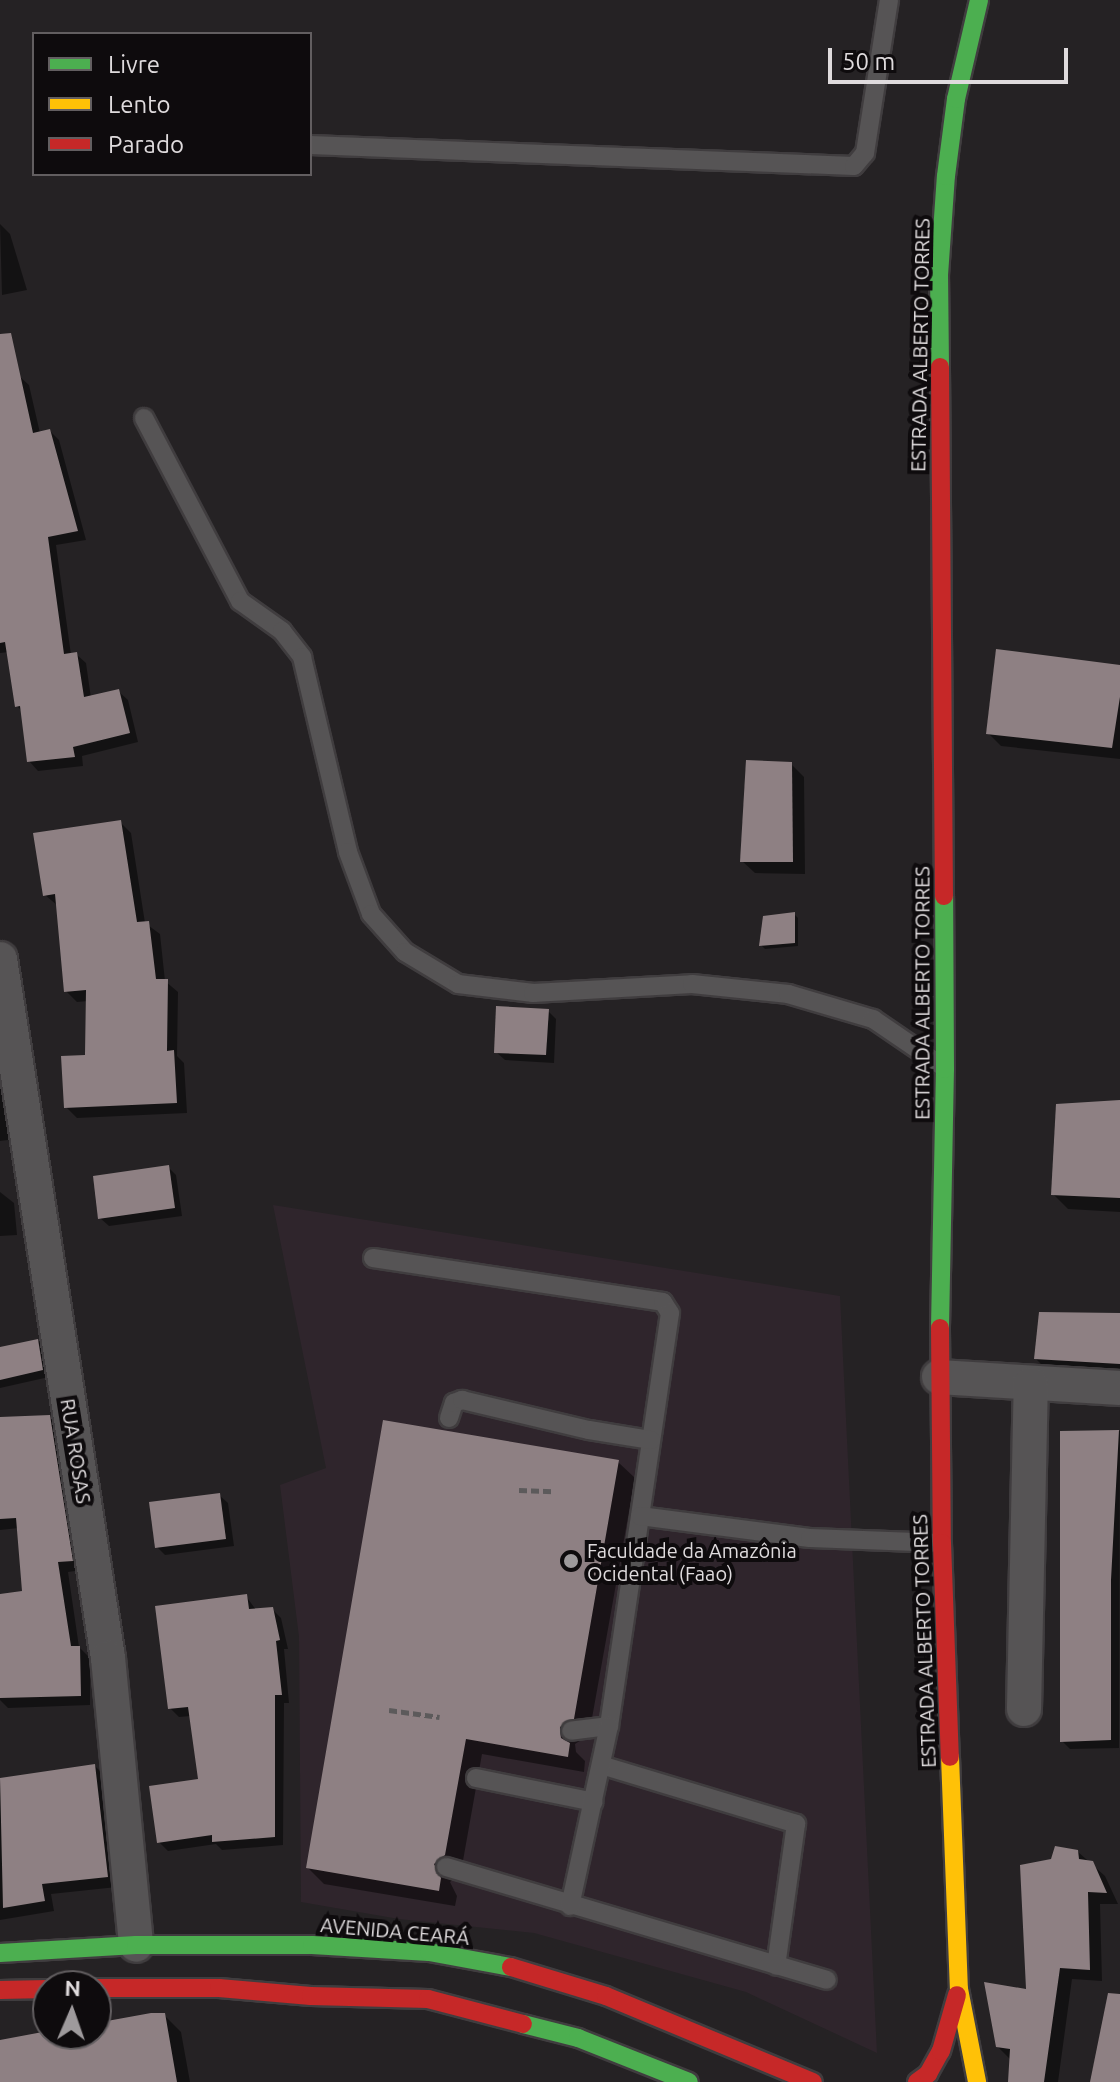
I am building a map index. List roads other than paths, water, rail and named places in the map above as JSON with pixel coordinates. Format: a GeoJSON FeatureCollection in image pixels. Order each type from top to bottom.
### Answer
{"type":"FeatureCollection","features":[{"type":"Feature","properties":{"kind":"street","name":"ESTRADA ALBERTO TORRES"},"geometry":{"type":"LineString","coordinates":[[977,2082],[959,1989],[942,1543],[939,1377],[945,1069],[939,275],[946,176],[956,99],[979,0]]}},
{"type":"Feature","properties":{"kind":"street","name":"RUA ROSAS"},"geometry":{"type":"LineString","coordinates":[[0,959],[6,1023],[108,1658],[136,1945]]}},
{"type":"Feature","properties":{"kind":"street"},"geometry":{"type":"LineString","coordinates":[[939,1377],[1120,1388]]}},
{"type":"Feature","properties":{"kind":"street"},"geometry":{"type":"LineString","coordinates":[[1024,1709],[1031,1384]]}},
{"type":"Feature","properties":{"kind":"street","name":"AVENIDA CEARÁ"},"geometry":{"type":"LineString","coordinates":[[0,1953],[136,1945],[312,1945],[429,1952],[527,1970],[679,2023],[813,2082]]}},
{"type":"Feature","properties":{"kind":"street"},"geometry":{"type":"LineString","coordinates":[[112,1988],[219,1988],[311,1996],[428,1999],[578,2038],[688,2082]]}},
{"type":"Feature","properties":{"kind":"street"},"geometry":{"type":"LineString","coordinates":[[0,1990],[32,1989]]}},
{"type":"Feature","properties":{"kind":"street","name":"ESTRADA ALBERTO TORRES"},"geometry":{"type":"LineString","coordinates":[[917,2082],[928,2074],[941,2051],[959,1989]]}},
{"type":"Feature","properties":{"kind":"lane"},"geometry":{"type":"LineString","coordinates":[[312,145],[854,166],[865,153],[889,0]]}},
{"type":"Feature","properties":{"kind":"lane"},"geometry":{"type":"LineString","coordinates":[[144,418],[240,601],[282,631],[302,657],[348,852],[371,914],[405,952],[458,984],[533,993],[692,984],[788,994],[873,1019],[945,1069]]}},
{"type":"Feature","properties":{"kind":"lane"},"geometry":{"type":"LineString","coordinates":[[373,1258],[663,1302],[670,1313],[609,1726],[570,1906]]}},
{"type":"Feature","properties":{"kind":"lane"},"geometry":{"type":"LineString","coordinates":[[449,1418],[454,1403],[462,1400],[589,1430],[651,1440]]}},
{"type":"Feature","properties":{"kind":"lane"},"geometry":{"type":"LineString","coordinates":[[640,1516],[810,1538],[942,1543]]}},
{"type":"Feature","properties":{"kind":"lane"},"geometry":{"type":"LineString","coordinates":[[571,1731],[609,1726]]}},
{"type":"Feature","properties":{"kind":"lane"},"geometry":{"type":"LineString","coordinates":[[601,1765],[796,1824],[776,1966]]}},
{"type":"Feature","properties":{"kind":"lane"},"geometry":{"type":"LineString","coordinates":[[476,1778],[594,1802]]}},
{"type":"Feature","properties":{"kind":"lane"},"geometry":{"type":"LineString","coordinates":[[446,1867],[827,1980]]}},
{"type":"Feature","properties":{"kind":"place","name":"Faculdade da Amazônia Ocidental (Faao)"},"geometry":{"type":"Point","coordinates":[571,1561]}}]}
